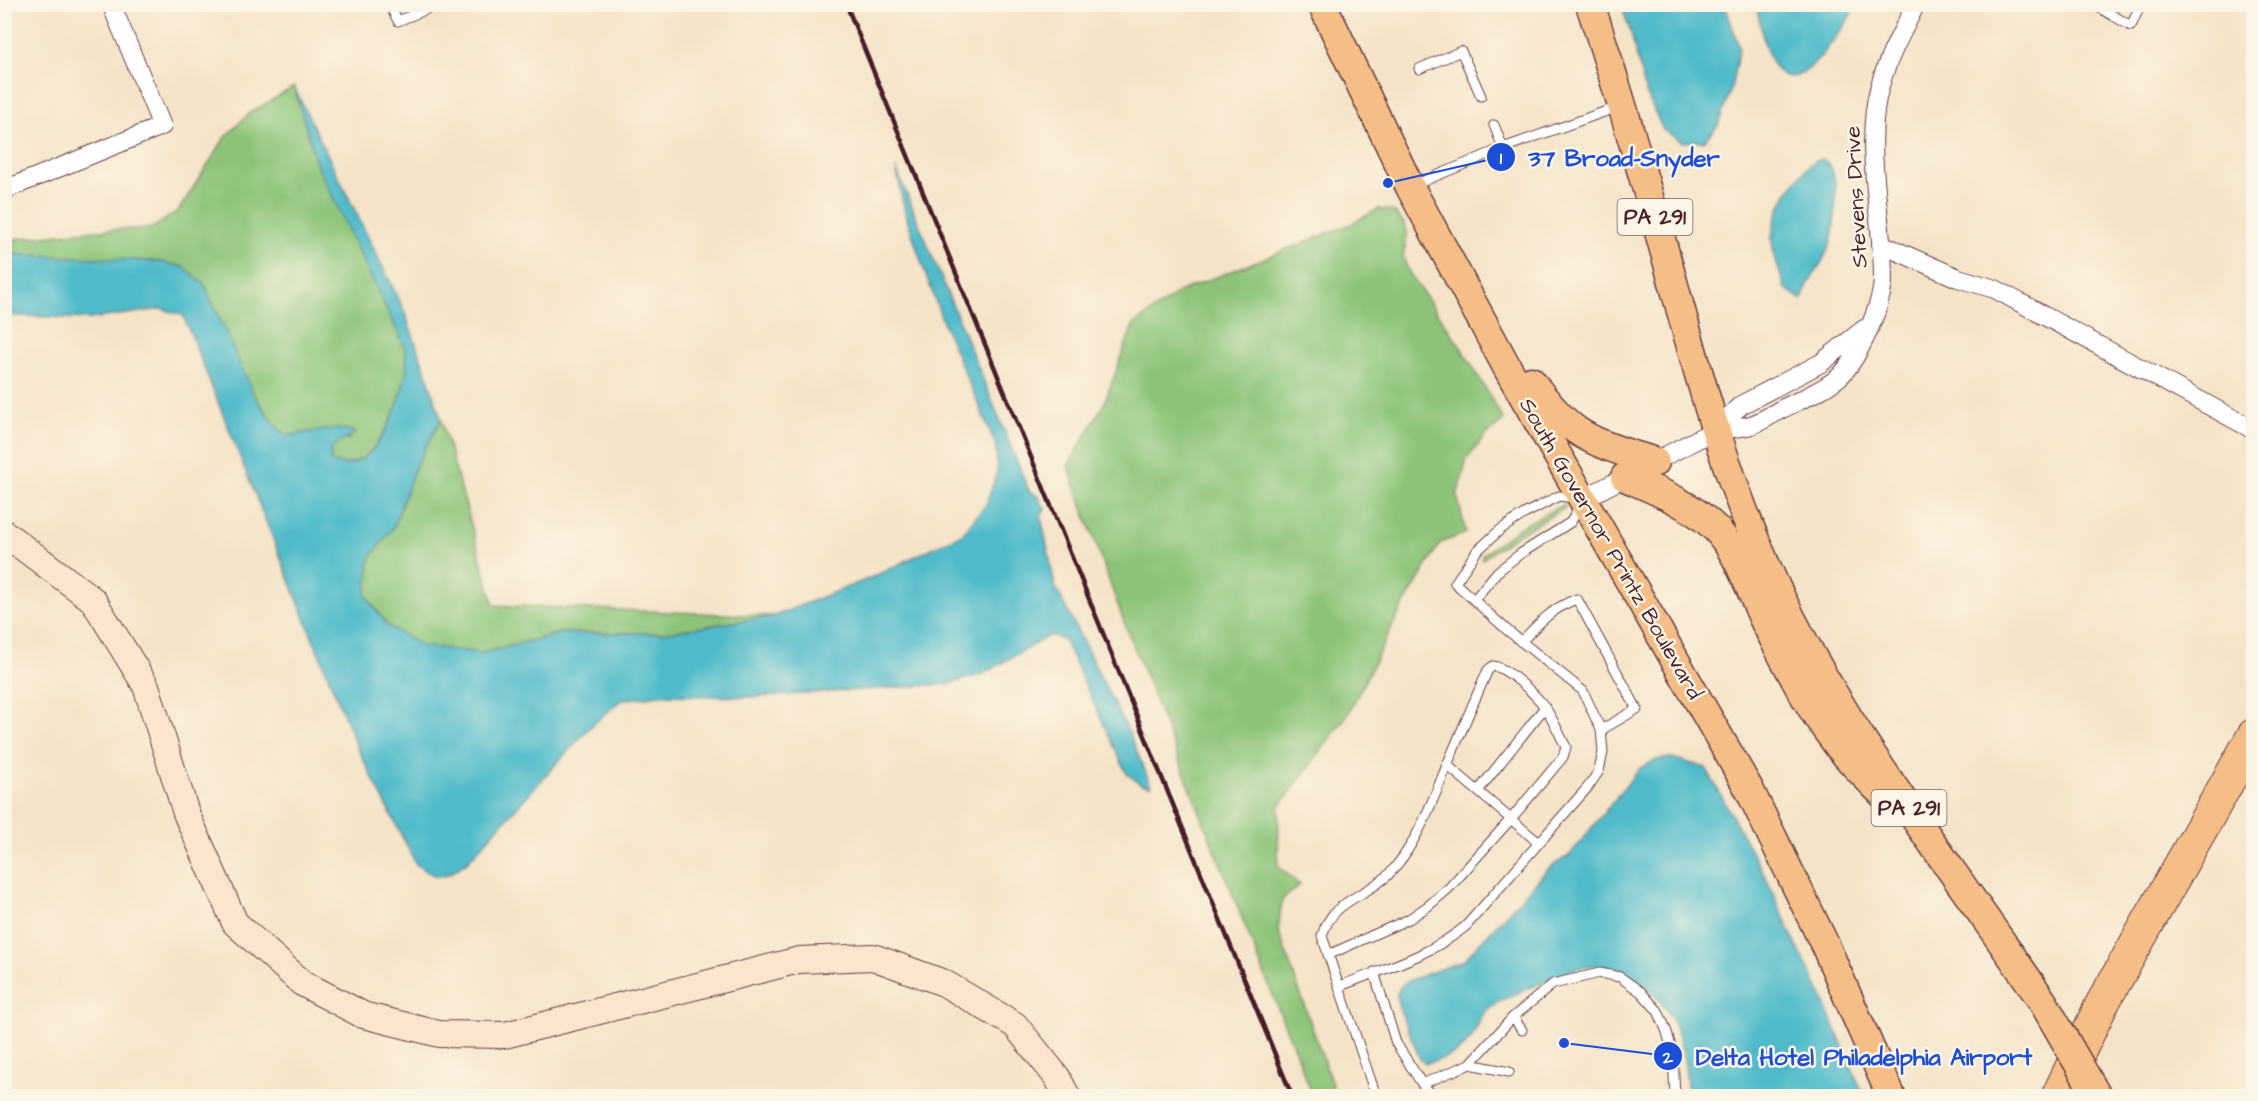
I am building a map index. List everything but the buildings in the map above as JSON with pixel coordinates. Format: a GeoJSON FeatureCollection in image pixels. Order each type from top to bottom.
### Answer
{"type":"FeatureCollection","features":[{"type":"Feature","properties":{"kind":"highway"},"geometry":{"type":"LineString","coordinates":[[2058,1096],[2102,1004],[2253,735]]}},
{"type":"Feature","properties":{"kind":"main road","name":"South Governor Printz Boulevard"},"geometry":{"type":"LineString","coordinates":[[1322,4],[1410,187],[1484,324],[1749,789],[1826,946],[1891,1096]]}},
{"type":"Feature","properties":{"kind":"main road","name":"PA 291"},"geometry":{"type":"LineString","coordinates":[[1590,4],[1622,106],[1715,430],[1760,552],[1800,633],[1847,715],[2043,1002],[2097,1096]]}},
{"type":"Feature","properties":{"kind":"main road"},"geometry":{"type":"LineString","coordinates":[[1484,324],[1551,407],[1567,422],[1594,440],[1655,462]]}},
{"type":"Feature","properties":{"kind":"main road"},"geometry":{"type":"LineString","coordinates":[[1625,477],[1680,503],[1716,529],[1731,550],[1789,669],[1818,718],[1850,760],[1935,845]]}},
{"type":"Feature","properties":{"kind":"street"},"geometry":{"type":"LineString","coordinates":[[4,190],[162,126],[111,4]]}},
{"type":"Feature","properties":{"kind":"street","name":"Stevens Drive"},"geometry":{"type":"LineString","coordinates":[[1583,499],[1715,430],[1752,424],[1831,382],[1848,368],[1872,322],[1882,291],[1881,244],[1874,178],[1874,126],[1877,98],[1888,61],[1916,4]]}},
{"type":"Feature","properties":{"kind":"street"},"geometry":{"type":"LineString","coordinates":[[1881,244],[1958,278],[1995,289],[2252,429]]}},
{"type":"Feature","properties":{"kind":"street"},"geometry":{"type":"LineString","coordinates":[[4,533],[93,600],[146,686],[186,813],[235,923],[302,983],[363,1015],[439,1034],[505,1035],[799,960],[873,957],[944,983],[1016,1025],[1057,1077],[1067,1096]]}},
{"type":"Feature","properties":{"kind":"lane"},"geometry":{"type":"LineString","coordinates":[[389,4],[398,21],[440,4]]}},
{"type":"Feature","properties":{"kind":"lane"},"geometry":{"type":"LineString","coordinates":[[2092,4],[2131,26],[2141,4]]}},
{"type":"Feature","properties":{"kind":"lane"},"geometry":{"type":"LineString","coordinates":[[1419,69],[1461,51],[1481,96]]}},
{"type":"Feature","properties":{"kind":"lane"},"geometry":{"type":"LineString","coordinates":[[1410,187],[1503,148],[1622,106]]}},
{"type":"Feature","properties":{"kind":"lane"},"geometry":{"type":"LineString","coordinates":[[1494,125],[1503,148]]}},
{"type":"Feature","properties":{"kind":"lane"},"geometry":{"type":"LineString","coordinates":[[1340,986],[1434,949],[1467,926],[1588,787],[1599,771],[1603,752],[1601,730],[1583,691],[1521,642],[1474,600],[1455,583],[1477,551],[1500,530],[1524,514],[1559,496],[1583,499],[1571,522],[1520,554],[1497,572],[1474,600]]}},
{"type":"Feature","properties":{"kind":"lane"},"geometry":{"type":"LineString","coordinates":[[1521,642],[1546,615],[1577,599],[1637,709],[1601,730]]}},
{"type":"Feature","properties":{"kind":"lane"},"geometry":{"type":"LineString","coordinates":[[1329,955],[1409,919],[1428,906],[1449,888],[1563,757],[1566,747],[1545,707],[1500,666],[1492,666],[1488,670],[1432,802],[1402,857],[1386,876],[1338,908],[1326,922],[1322,936],[1376,1096]]}},
{"type":"Feature","properties":{"kind":"lane"},"geometry":{"type":"LineString","coordinates":[[1478,791],[1545,707]]}},
{"type":"Feature","properties":{"kind":"lane"},"geometry":{"type":"LineString","coordinates":[[1447,765],[1539,843]]}},
{"type":"Feature","properties":{"kind":"lane"},"geometry":{"type":"LineString","coordinates":[[1374,972],[1396,1043],[1422,1084],[1433,1096]]}},
{"type":"Feature","properties":{"kind":"lane"},"geometry":{"type":"LineString","coordinates":[[1422,1084],[1470,1064],[1513,1017],[1553,984],[1600,973],[1620,977],[1641,992],[1658,1011],[1673,1055],[1675,1096]]}},
{"type":"Feature","properties":{"kind":"lane"},"geometry":{"type":"LineString","coordinates":[[1513,1017],[1521,1030]]}},
{"type":"Feature","properties":{"kind":"lane"},"geometry":{"type":"LineString","coordinates":[[1470,1064],[1509,1072]]}},
{"type":"Feature","properties":{"kind":"green space"},"geometry":{"type":"Polygon","coordinates":[[[294,87],[317,165],[405,347],[406,375],[391,421],[372,450],[360,460],[346,464],[331,461],[331,449],[338,442],[349,439],[327,430],[288,436],[277,428],[162,262],[5,254],[5,240],[97,230],[152,228],[179,210],[226,136],[251,112],[294,87]]]}},
{"type":"Feature","properties":{"kind":"green space"},"geometry":{"type":"Polygon","coordinates":[[[1378,209],[1393,211],[1405,224],[1407,236],[1403,257],[1410,274],[1460,346],[1504,420],[1485,436],[1467,459],[1457,496],[1466,533],[1440,543],[1399,613],[1348,714],[1279,807],[1278,866],[1300,885],[1282,900],[1278,930],[1336,1096],[1313,1096],[1124,622],[1068,466],[1104,404],[1133,325],[1181,291],[1351,224],[1378,209]]]}},
{"type":"Feature","properties":{"kind":"green space"},"geometry":{"type":"Polygon","coordinates":[[[441,419],[494,605],[774,616],[662,633],[563,633],[482,653],[422,647],[388,626],[366,596],[370,558],[394,526],[415,467],[441,419]]]}},
{"type":"Feature","properties":{"kind":"green space"},"geometry":{"type":"Polygon","coordinates":[[[1564,504],[1565,508],[1522,532],[1482,559],[1482,555],[1522,526],[1564,504]]]}},
{"type":"Feature","properties":{"kind":"water"},"geometry":{"type":"Polygon","coordinates":[[[1757,4],[1855,5],[1845,24],[1825,51],[1809,69],[1795,76],[1784,75],[1775,68],[1768,55],[1757,4]]]}},
{"type":"Feature","properties":{"kind":"water"},"geometry":{"type":"Polygon","coordinates":[[[1621,5],[1725,5],[1739,47],[1731,89],[1718,125],[1704,141],[1683,142],[1663,130],[1645,90],[1631,33],[1621,5]]]}},
{"type":"Feature","properties":{"kind":"water"},"geometry":{"type":"Polygon","coordinates":[[[294,87],[403,308],[441,419],[415,467],[394,526],[370,558],[366,596],[388,626],[422,646],[482,653],[563,633],[662,633],[774,616],[868,579],[962,534],[986,505],[997,472],[996,445],[946,330],[921,261],[905,212],[896,168],[1029,491],[1039,497],[1045,510],[1041,516],[1055,586],[1129,733],[1151,786],[1141,784],[1127,774],[1064,640],[1050,635],[983,674],[947,684],[757,697],[661,695],[621,700],[589,728],[468,861],[442,876],[431,874],[416,864],[355,743],[183,315],[162,309],[90,319],[5,315],[5,254],[121,259],[162,262],[184,267],[204,284],[255,397],[277,428],[288,436],[322,430],[349,430],[355,433],[331,449],[331,461],[346,464],[359,460],[382,437],[398,404],[407,372],[405,347],[317,165],[294,87]]]}},
{"type":"Feature","properties":{"kind":"water"},"geometry":{"type":"Polygon","coordinates":[[[1822,159],[1829,165],[1835,184],[1834,226],[1825,257],[1804,292],[1802,300],[1785,288],[1773,250],[1772,238],[1777,216],[1786,195],[1815,160],[1822,159]]]}},
{"type":"Feature","properties":{"kind":"water"},"geometry":{"type":"Polygon","coordinates":[[[1672,758],[1706,768],[1768,882],[1821,994],[1864,1096],[1688,1096],[1680,1043],[1668,1012],[1645,987],[1629,976],[1608,967],[1599,966],[1587,966],[1574,970],[1504,999],[1485,1012],[1472,1037],[1458,1051],[1432,1062],[1425,1063],[1420,1059],[1398,1005],[1397,994],[1401,986],[1410,980],[1463,961],[1549,868],[1570,855],[1640,768],[1656,760],[1672,758]]]}},
{"type":"Feature","properties":{"kind":"railway"},"geometry":{"type":"LineString","coordinates":[[846,4],[1292,1096]]}},
{"type":"Feature","properties":{"kind":"place","name":"37 Broad-Snyder"},"geometry":{"type":"Point","coordinates":[1388,183]}},
{"type":"Feature","properties":{"kind":"place","name":"Delta Hotel Philadelphia Airport"},"geometry":{"type":"Point","coordinates":[1564,1043]}}]}
